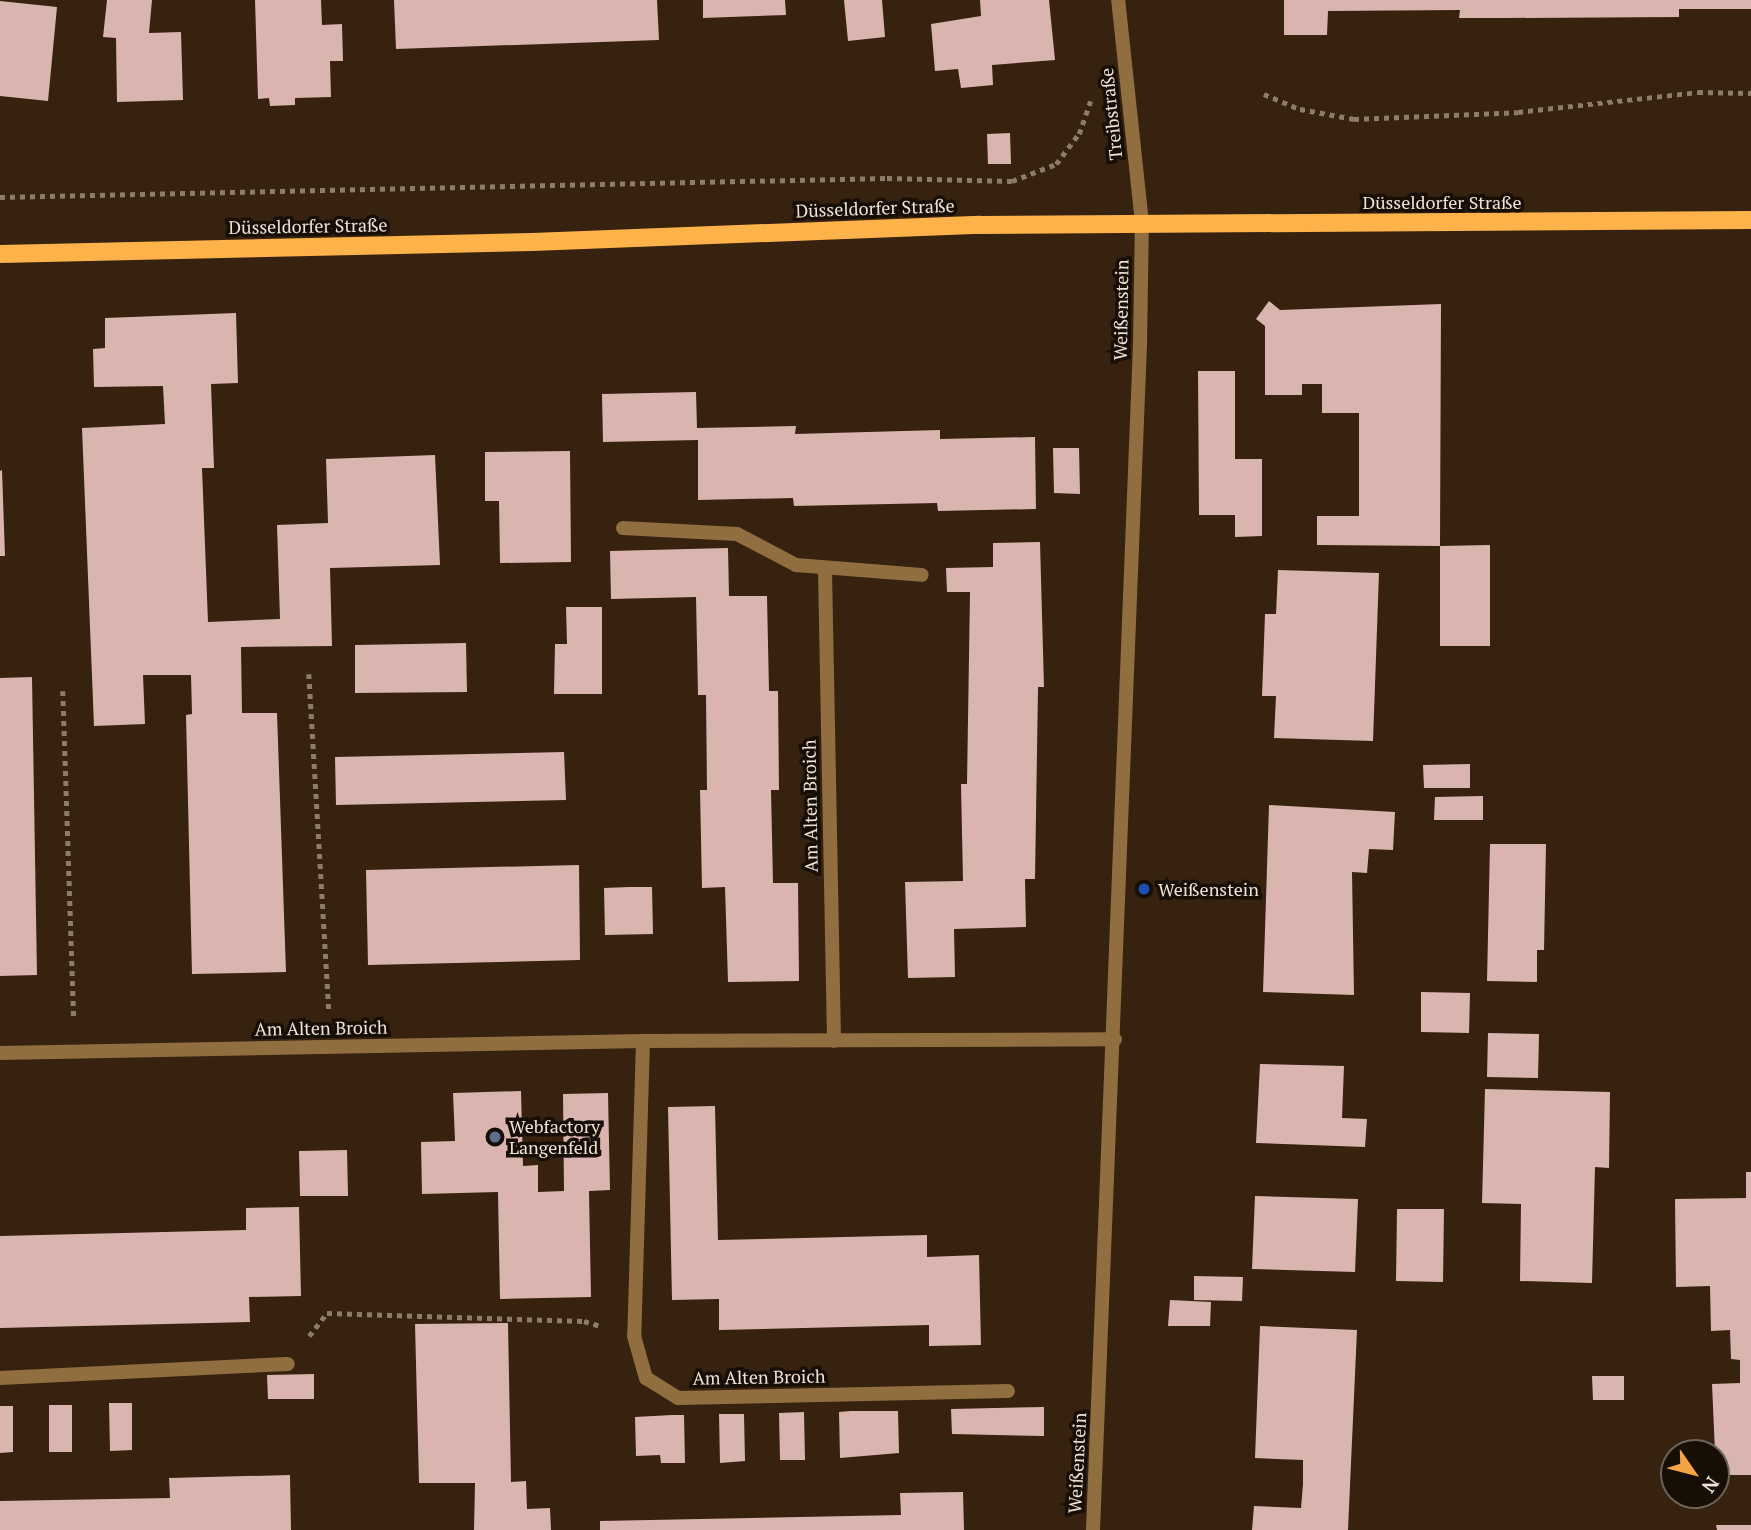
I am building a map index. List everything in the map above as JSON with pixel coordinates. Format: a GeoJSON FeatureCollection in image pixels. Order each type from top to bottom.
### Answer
{"type":"FeatureCollection","features":[{"type":"Feature","properties":{"kind":"main road","name":"Düsseldorfer Straße"},"geometry":{"type":"LineString","coordinates":[[0,254],[1142,223],[1751,220]]}},
{"type":"Feature","properties":{"kind":"street","name":"Treibstraße"},"geometry":{"type":"LineString","coordinates":[[1118,0],[1142,223]]}},
{"type":"Feature","properties":{"kind":"street","name":"Weißenstein"},"geometry":{"type":"LineString","coordinates":[[1093,1530],[1138,469],[1142,223]]}},
{"type":"Feature","properties":{"kind":"street"},"geometry":{"type":"LineString","coordinates":[[623,528],[737,534],[796,565],[825,570],[922,575]]}},
{"type":"Feature","properties":{"kind":"street","name":"Am Alten Broich"},"geometry":{"type":"LineString","coordinates":[[825,570],[834,1041]]}},
{"type":"Feature","properties":{"kind":"street","name":"Am Alten Broich"},"geometry":{"type":"LineString","coordinates":[[0,1054],[643,1041],[1115,1039]]}},
{"type":"Feature","properties":{"kind":"street","name":"Am Alten Broich"},"geometry":{"type":"LineString","coordinates":[[643,1041],[634,1336],[646,1378],[678,1398],[1008,1391]]}},
{"type":"Feature","properties":{"kind":"street"},"geometry":{"type":"LineString","coordinates":[[0,1378],[288,1364]]}},
{"type":"Feature","properties":{"kind":"path"},"geometry":{"type":"LineString","coordinates":[[1264,94],[1300,109],[1354,119],[1518,112],[1698,92],[1751,93]]}},
{"type":"Feature","properties":{"kind":"path"},"geometry":{"type":"LineString","coordinates":[[0,197],[887,178],[1012,181],[1056,164],[1079,134],[1093,95]]}},
{"type":"Feature","properties":{"kind":"path"},"geometry":{"type":"LineString","coordinates":[[309,674],[331,1047]]}},
{"type":"Feature","properties":{"kind":"path"},"geometry":{"type":"LineString","coordinates":[[63,691],[75,1052]]}},
{"type":"Feature","properties":{"kind":"path"},"geometry":{"type":"LineString","coordinates":[[288,1364],[327,1313],[584,1321],[634,1336]]}},
{"type":"Feature","properties":{"kind":"building"},"geometry":{"type":"Polygon","coordinates":[[[107,0],[152,0],[149,33],[181,32],[183,100],[117,102],[116,38],[103,37],[107,0]]]}},
{"type":"Feature","properties":{"kind":"building"},"geometry":{"type":"Polygon","coordinates":[[[255,0],[321,0],[322,25],[342,24],[343,61],[330,61],[331,97],[295,98],[295,105],[270,106],[269,98],[258,99],[255,0]]]}},
{"type":"Feature","properties":{"kind":"building"},"geometry":{"type":"Polygon","coordinates":[[[394,0],[657,0],[659,40],[396,49],[394,0]]]}},
{"type":"Feature","properties":{"kind":"building"},"geometry":{"type":"Polygon","coordinates":[[[703,0],[785,0],[786,15],[703,18],[703,0]]]}},
{"type":"Feature","properties":{"kind":"building"},"geometry":{"type":"Polygon","coordinates":[[[844,0],[882,0],[885,37],[848,41],[844,0]]]}},
{"type":"Feature","properties":{"kind":"building"},"geometry":{"type":"Polygon","coordinates":[[[980,0],[1049,0],[1055,60],[992,65],[993,85],[961,88],[958,69],[935,71],[931,24],[981,16],[980,0]]]}},
{"type":"Feature","properties":{"kind":"building"},"geometry":{"type":"Polygon","coordinates":[[[1284,0],[1751,0],[1751,9],[1679,9],[1679,17],[1504,18],[1459,18],[1460,10],[1328,11],[1327,35],[1284,35],[1284,0]]]}},
{"type":"Feature","properties":{"kind":"building"},"geometry":{"type":"Polygon","coordinates":[[[0,1],[57,7],[48,101],[0,96],[0,1]]]}},
{"type":"Feature","properties":{"kind":"building"},"geometry":{"type":"Polygon","coordinates":[[[1010,133],[1011,164],[988,164],[987,134],[1010,133]]]}},
{"type":"Feature","properties":{"kind":"building"},"geometry":{"type":"Polygon","coordinates":[[[1269,301],[1280,310],[1441,304],[1440,546],[1317,545],[1317,516],[1359,516],[1359,413],[1322,413],[1322,384],[1302,384],[1302,395],[1265,395],[1265,326],[1256,319],[1269,301]]]}},
{"type":"Feature","properties":{"kind":"building"},"geometry":{"type":"Polygon","coordinates":[[[236,313],[238,383],[211,384],[214,468],[202,468],[208,622],[280,619],[277,525],[328,523],[326,459],[435,455],[440,565],[330,568],[332,646],[241,647],[242,713],[277,713],[286,972],[192,974],[186,715],[192,714],[191,675],[143,675],[145,724],[94,726],[82,428],[165,424],[163,386],[94,387],[93,349],[105,348],[105,318],[236,313]]]}},
{"type":"Feature","properties":{"kind":"building"},"geometry":{"type":"Polygon","coordinates":[[[1198,371],[1235,371],[1235,459],[1262,459],[1262,536],[1235,537],[1235,515],[1199,515],[1198,371]]]}},
{"type":"Feature","properties":{"kind":"building"},"geometry":{"type":"Polygon","coordinates":[[[696,392],[697,428],[796,426],[795,434],[940,430],[940,439],[1035,437],[1036,509],[938,511],[937,503],[794,506],[793,498],[698,500],[698,440],[603,442],[602,394],[696,392]]]}},
{"type":"Feature","properties":{"kind":"building"},"geometry":{"type":"Polygon","coordinates":[[[1053,448],[1079,448],[1080,494],[1054,493],[1053,448]]]}},
{"type":"Feature","properties":{"kind":"building"},"geometry":{"type":"Polygon","coordinates":[[[570,451],[571,562],[500,563],[499,501],[485,501],[485,452],[570,451]]]}},
{"type":"Feature","properties":{"kind":"building"},"geometry":{"type":"Polygon","coordinates":[[[2,470],[5,556],[0,556],[2,470]]]}},
{"type":"Feature","properties":{"kind":"building"},"geometry":{"type":"Polygon","coordinates":[[[1040,542],[1044,687],[1038,687],[1035,879],[1025,879],[1026,927],[954,929],[955,977],[908,978],[905,882],[963,881],[961,784],[967,784],[970,592],[947,592],[946,568],[993,567],[993,543],[1040,542]]]}},
{"type":"Feature","properties":{"kind":"building"},"geometry":{"type":"Polygon","coordinates":[[[1490,545],[1490,646],[1440,646],[1440,546],[1490,545]]]}},
{"type":"Feature","properties":{"kind":"building"},"geometry":{"type":"Polygon","coordinates":[[[728,548],[729,596],[767,596],[769,691],[778,691],[779,790],[771,790],[773,883],[798,883],[799,981],[728,982],[725,887],[702,888],[700,790],[707,790],[706,695],[698,695],[696,597],[611,599],[610,551],[728,548]]]}},
{"type":"Feature","properties":{"kind":"building"},"geometry":{"type":"Polygon","coordinates":[[[1278,570],[1379,573],[1373,741],[1274,738],[1276,696],[1262,696],[1265,614],[1276,614],[1278,570]]]}},
{"type":"Feature","properties":{"kind":"building"},"geometry":{"type":"Polygon","coordinates":[[[566,607],[602,607],[602,694],[554,694],[555,644],[567,644],[566,607]]]}},
{"type":"Feature","properties":{"kind":"building"},"geometry":{"type":"Polygon","coordinates":[[[466,643],[467,692],[355,693],[355,645],[466,643]]]}},
{"type":"Feature","properties":{"kind":"building"},"geometry":{"type":"Polygon","coordinates":[[[32,677],[37,975],[0,976],[0,678],[32,677]]]}},
{"type":"Feature","properties":{"kind":"building"},"geometry":{"type":"Polygon","coordinates":[[[564,752],[566,800],[336,805],[335,757],[564,752]]]}},
{"type":"Feature","properties":{"kind":"building"},"geometry":{"type":"Polygon","coordinates":[[[1470,764],[1470,788],[1424,788],[1423,765],[1470,764]]]}},
{"type":"Feature","properties":{"kind":"building"},"geometry":{"type":"Polygon","coordinates":[[[1483,796],[1483,820],[1434,820],[1435,797],[1483,796]]]}},
{"type":"Feature","properties":{"kind":"building"},"geometry":{"type":"Polygon","coordinates":[[[1269,805],[1395,812],[1393,850],[1369,849],[1367,873],[1352,872],[1354,995],[1263,992],[1269,805]]]}},
{"type":"Feature","properties":{"kind":"building"},"geometry":{"type":"Polygon","coordinates":[[[1490,844],[1546,844],[1544,950],[1537,950],[1537,982],[1487,981],[1490,844]]]}},
{"type":"Feature","properties":{"kind":"building"},"geometry":{"type":"Polygon","coordinates":[[[579,865],[580,960],[368,965],[366,870],[579,865]]]}},
{"type":"Feature","properties":{"kind":"building"},"geometry":{"type":"Polygon","coordinates":[[[652,887],[653,934],[605,935],[604,888],[652,887]]]}},
{"type":"Feature","properties":{"kind":"building"},"geometry":{"type":"Polygon","coordinates":[[[1421,992],[1470,993],[1469,1033],[1421,1032],[1421,992]]]}},
{"type":"Feature","properties":{"kind":"building"},"geometry":{"type":"Polygon","coordinates":[[[1488,1033],[1539,1034],[1538,1078],[1487,1077],[1488,1033]]]}},
{"type":"Feature","properties":{"kind":"building"},"geometry":{"type":"Polygon","coordinates":[[[1260,1064],[1344,1066],[1342,1118],[1367,1119],[1365,1147],[1256,1143],[1260,1064]]]}},
{"type":"Feature","properties":{"kind":"building"},"geometry":{"type":"Polygon","coordinates":[[[1485,1089],[1610,1092],[1609,1168],[1595,1167],[1592,1283],[1520,1281],[1521,1204],[1482,1203],[1485,1089]]]}},
{"type":"Feature","properties":{"kind":"building"},"geometry":{"type":"Polygon","coordinates":[[[521,1091],[523,1166],[538,1165],[538,1192],[564,1191],[563,1094],[608,1093],[610,1190],[589,1191],[591,1297],[500,1299],[498,1192],[422,1194],[421,1142],[455,1141],[453,1093],[521,1091]]]}},
{"type":"Feature","properties":{"kind":"building"},"geometry":{"type":"Polygon","coordinates":[[[715,1106],[718,1240],[927,1235],[927,1257],[979,1255],[981,1345],[929,1346],[929,1325],[719,1330],[719,1299],[672,1300],[668,1107],[715,1106]]]}},
{"type":"Feature","properties":{"kind":"building"},"geometry":{"type":"Polygon","coordinates":[[[347,1150],[348,1196],[300,1196],[299,1151],[347,1150]]]}},
{"type":"Feature","properties":{"kind":"building"},"geometry":{"type":"Polygon","coordinates":[[[1746,1172],[1751,1172],[1751,1475],[1730,1475],[1730,1439],[1714,1439],[1712,1384],[1740,1383],[1740,1360],[1731,1359],[1730,1330],[1711,1331],[1710,1286],[1676,1287],[1675,1199],[1746,1198],[1746,1172]]]}},
{"type":"Feature","properties":{"kind":"building"},"geometry":{"type":"Polygon","coordinates":[[[1255,1196],[1358,1199],[1355,1272],[1252,1269],[1255,1196]]]}},
{"type":"Feature","properties":{"kind":"building"},"geometry":{"type":"Polygon","coordinates":[[[299,1207],[301,1296],[249,1297],[250,1322],[0,1328],[0,1236],[246,1230],[246,1208],[299,1207]]]}},
{"type":"Feature","properties":{"kind":"building"},"geometry":{"type":"Polygon","coordinates":[[[1397,1209],[1444,1209],[1443,1282],[1396,1281],[1397,1209]]]}},
{"type":"Feature","properties":{"kind":"building"},"geometry":{"type":"Polygon","coordinates":[[[1194,1276],[1243,1277],[1242,1301],[1194,1300],[1194,1276]]]}},
{"type":"Feature","properties":{"kind":"building"},"geometry":{"type":"Polygon","coordinates":[[[1170,1300],[1211,1302],[1210,1326],[1168,1326],[1170,1300]]]}},
{"type":"Feature","properties":{"kind":"building"},"geometry":{"type":"Polygon","coordinates":[[[508,1323],[511,1482],[526,1481],[527,1509],[550,1508],[551,1530],[474,1530],[475,1483],[419,1483],[415,1324],[508,1323]]]}},
{"type":"Feature","properties":{"kind":"building"},"geometry":{"type":"Polygon","coordinates":[[[1260,1326],[1357,1330],[1348,1530],[1252,1530],[1254,1506],[1301,1508],[1303,1484],[1303,1460],[1255,1458],[1260,1326]]]}},
{"type":"Feature","properties":{"kind":"building"},"geometry":{"type":"Polygon","coordinates":[[[314,1374],[314,1399],[268,1399],[267,1375],[314,1374]]]}},
{"type":"Feature","properties":{"kind":"building"},"geometry":{"type":"Polygon","coordinates":[[[1592,1376],[1624,1376],[1624,1400],[1593,1400],[1592,1376]]]}},
{"type":"Feature","properties":{"kind":"building"},"geometry":{"type":"Polygon","coordinates":[[[109,1403],[132,1403],[132,1450],[110,1451],[109,1403]]]}},
{"type":"Feature","properties":{"kind":"building"},"geometry":{"type":"Polygon","coordinates":[[[49,1405],[72,1405],[72,1452],[49,1452],[49,1405]]]}},
{"type":"Feature","properties":{"kind":"building"},"geometry":{"type":"Polygon","coordinates":[[[0,1406],[13,1406],[13,1452],[0,1453],[0,1406]]]}},
{"type":"Feature","properties":{"kind":"building"},"geometry":{"type":"Polygon","coordinates":[[[1044,1407],[1044,1436],[952,1434],[951,1409],[1044,1407]]]}},
{"type":"Feature","properties":{"kind":"building"},"geometry":{"type":"Polygon","coordinates":[[[898,1411],[899,1453],[840,1458],[839,1412],[898,1411]]]}},
{"type":"Feature","properties":{"kind":"building"},"geometry":{"type":"Polygon","coordinates":[[[804,1412],[805,1460],[780,1460],[779,1413],[804,1412]]]}},
{"type":"Feature","properties":{"kind":"building"},"geometry":{"type":"Polygon","coordinates":[[[719,1414],[744,1414],[745,1461],[720,1463],[719,1414]]]}},
{"type":"Feature","properties":{"kind":"building"},"geometry":{"type":"Polygon","coordinates":[[[684,1415],[685,1463],[661,1463],[660,1455],[636,1456],[635,1417],[684,1415]]]}},
{"type":"Feature","properties":{"kind":"building"},"geometry":{"type":"Polygon","coordinates":[[[290,1475],[291,1530],[0,1530],[0,1501],[170,1498],[169,1478],[290,1475]]]}},
{"type":"Feature","properties":{"kind":"building"},"geometry":{"type":"Polygon","coordinates":[[[963,1492],[964,1530],[600,1530],[600,1521],[901,1515],[900,1493],[963,1492]]]}},
{"type":"Feature","properties":{"kind":"building"},"geometry":{"type":"Polygon","coordinates":[[[1716,1525],[1751,1525],[1751,1530],[1717,1530],[1716,1525]]]}},
{"type":"Feature","properties":{"kind":"place","name":"Weißenstein"},"geometry":{"type":"Point","coordinates":[1144,889]}},
{"type":"Feature","properties":{"kind":"place","name":"Webfactory Langenfeld"},"geometry":{"type":"Point","coordinates":[495,1137]}}]}
